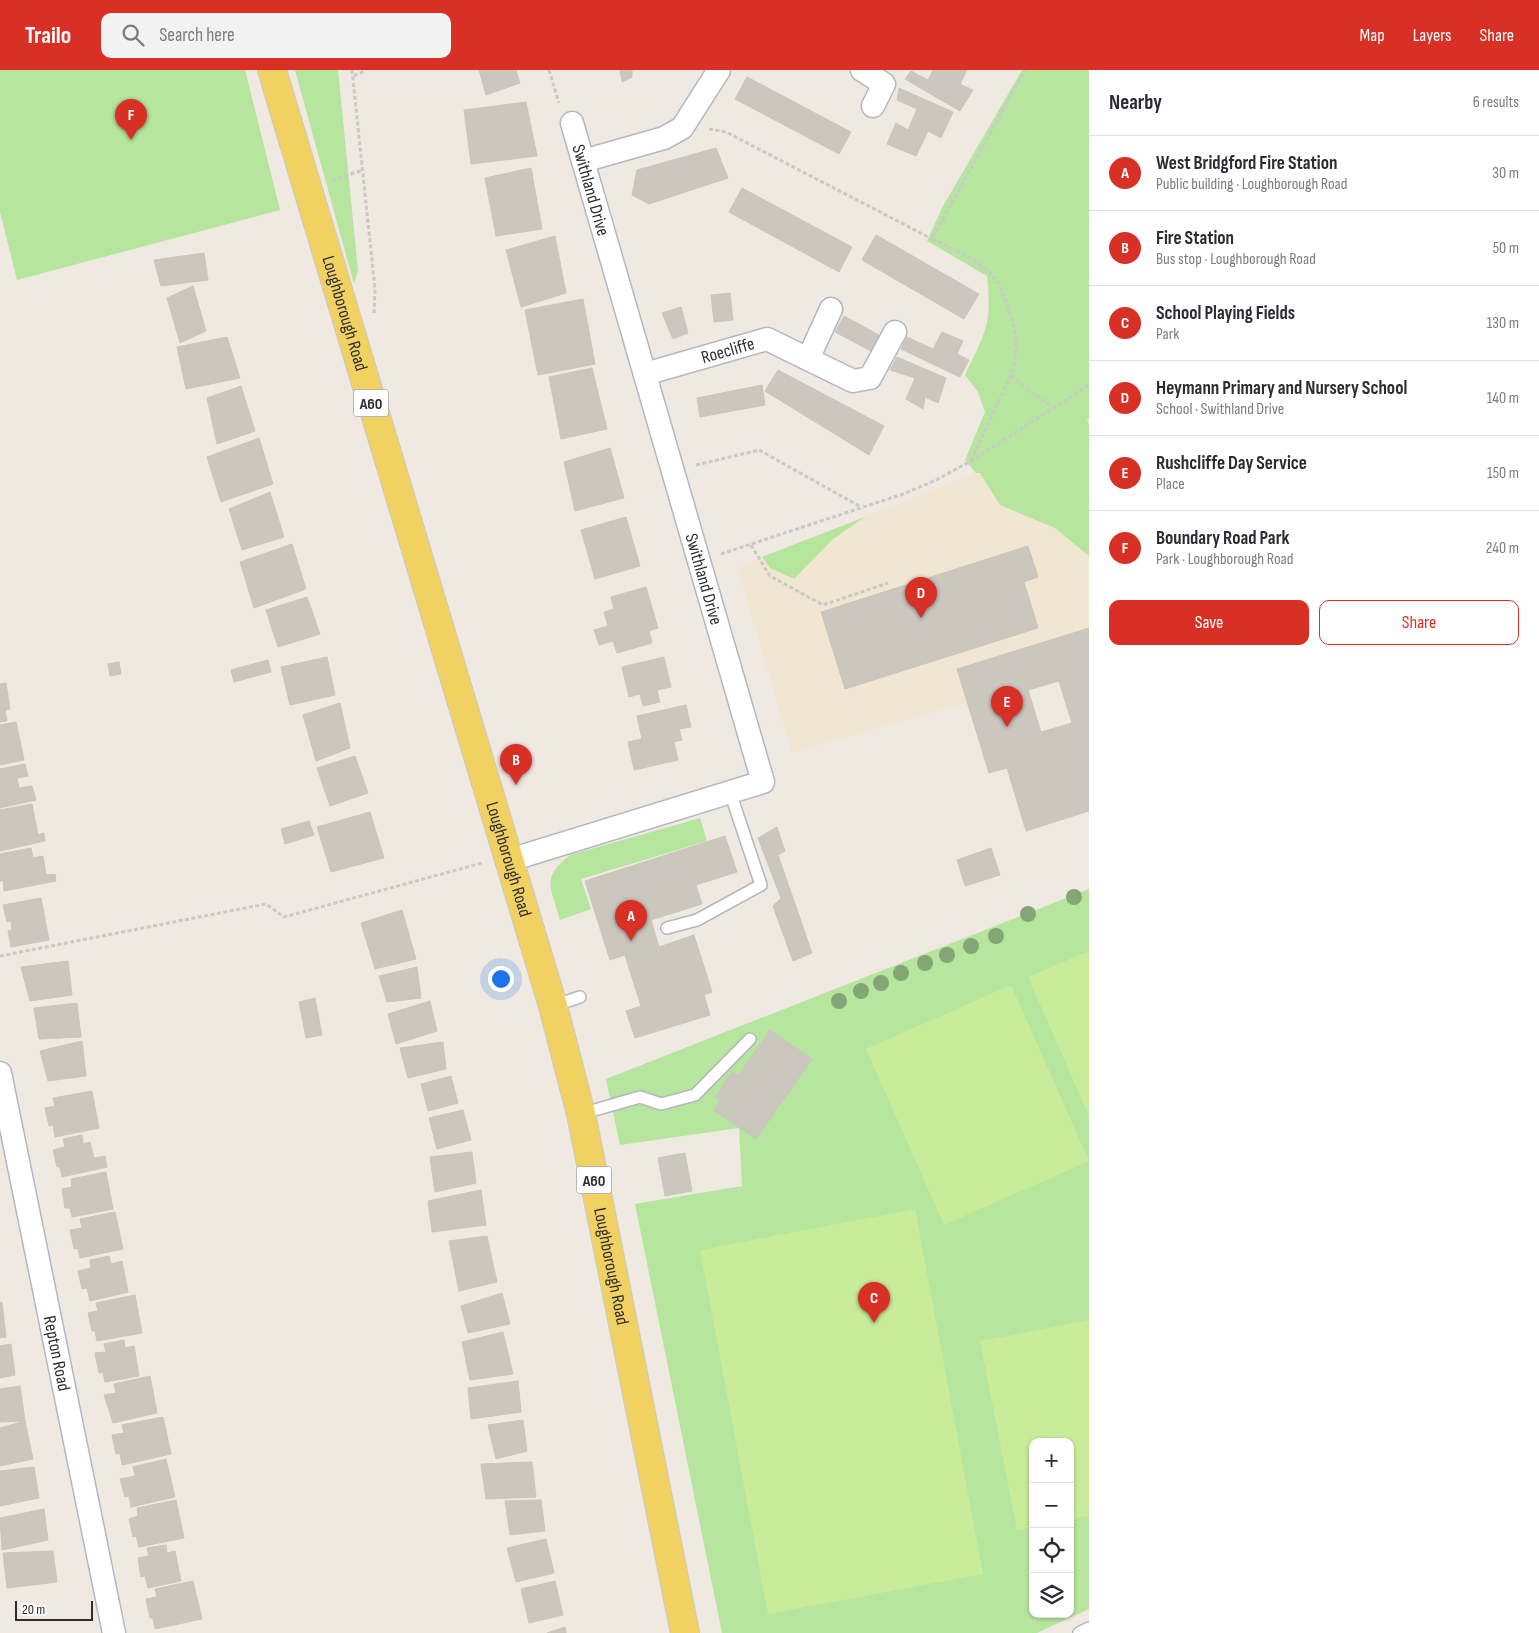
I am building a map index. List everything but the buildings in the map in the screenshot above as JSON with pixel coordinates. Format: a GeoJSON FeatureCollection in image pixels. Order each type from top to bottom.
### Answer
{"type":"FeatureCollection","features":[{"type":"Feature","properties":{"kind":"main road","name":"Loughborough Road"},"geometry":{"type":"LineString","coordinates":[[272,70],[498,866],[553,1006],[581,1114],[685,1633]]}},
{"type":"Feature","properties":{"kind":"street"},"geometry":{"type":"LineString","coordinates":[[583,161],[664,138],[686,124],[719,70]]}},
{"type":"Feature","properties":{"kind":"street"},"geometry":{"type":"LineString","coordinates":[[862,70],[884,84],[873,106]]}},
{"type":"Feature","properties":{"kind":"street","name":"Swithland Drive"},"geometry":{"type":"LineString","coordinates":[[498,866],[763,782],[572,123]]}},
{"type":"Feature","properties":{"kind":"street"},"geometry":{"type":"LineString","coordinates":[[808,358],[831,309]]}},
{"type":"Feature","properties":{"kind":"street","name":"Roecliffe"},"geometry":{"type":"LineString","coordinates":[[645,374],[768,339],[853,381],[870,378],[895,332]]}},
{"type":"Feature","properties":{"kind":"street","name":"Repton Road"},"geometry":{"type":"LineString","coordinates":[[0,1073],[114,1633]]}},
{"type":"Feature","properties":{"kind":"lane"},"geometry":{"type":"LineString","coordinates":[[666,928],[697,920],[761,885],[730,792]]}},
{"type":"Feature","properties":{"kind":"lane"},"geometry":{"type":"LineString","coordinates":[[553,1006],[580,997]]}},
{"type":"Feature","properties":{"kind":"lane"},"geometry":{"type":"LineString","coordinates":[[581,1114],[640,1097],[661,1104],[696,1095],[750,1039]]}},
{"type":"Feature","properties":{"kind":"lane"},"geometry":{"type":"LineString","coordinates":[[1079,1633],[1089,1628]]}},
{"type":"Feature","properties":{"kind":"path"},"geometry":{"type":"LineString","coordinates":[[352,70],[376,289],[374,317]]}},
{"type":"Feature","properties":{"kind":"path"},"geometry":{"type":"LineString","coordinates":[[354,76],[366,70]]}},
{"type":"Feature","properties":{"kind":"path"},"geometry":{"type":"LineString","coordinates":[[549,70],[558,100],[572,123]]}},
{"type":"Feature","properties":{"kind":"path"},"geometry":{"type":"LineString","coordinates":[[932,239],[1025,70]]}},
{"type":"Feature","properties":{"kind":"path"},"geometry":{"type":"LineString","coordinates":[[686,124],[726,132],[918,234],[968,257],[985,269],[998,282],[1012,318],[1017,342],[1016,360],[1012,374],[971,461]]}},
{"type":"Feature","properties":{"kind":"path"},"geometry":{"type":"LineString","coordinates":[[1012,374],[1028,390],[1053,407]]}},
{"type":"Feature","properties":{"kind":"path"},"geometry":{"type":"LineString","coordinates":[[699,560],[751,545],[936,480],[971,461],[1089,385]]}},
{"type":"Feature","properties":{"kind":"path"},"geometry":{"type":"LineString","coordinates":[[673,471],[759,450],[861,507]]}},
{"type":"Feature","properties":{"kind":"path"},"geometry":{"type":"LineString","coordinates":[[751,545],[770,576],[823,605],[888,583]]}},
{"type":"Feature","properties":{"kind":"path"},"geometry":{"type":"LineString","coordinates":[[0,956],[266,904],[284,917],[484,862],[498,866]]}},
{"type":"Feature","properties":{"kind":"shaded area"},"geometry":{"type":"Polygon","coordinates":[[[1089,468],[1089,667],[792,753],[738,569],[762,557],[976,473],[1089,468]]]}},
{"type":"Feature","properties":{"kind":"green space"},"geometry":{"type":"Polygon","coordinates":[[[0,70],[245,70],[280,210],[17,280],[0,212],[0,70]]]}},
{"type":"Feature","properties":{"kind":"green space"},"geometry":{"type":"Polygon","coordinates":[[[295,70],[338,70],[358,271],[354,284],[295,70]]]}},
{"type":"Feature","properties":{"kind":"green space"},"geometry":{"type":"Polygon","coordinates":[[[1022,70],[1089,70],[1089,419],[1087,420],[1089,425],[1089,556],[1055,528],[1000,505],[980,473],[976,473],[965,460],[985,412],[978,392],[965,375],[986,327],[989,306],[987,276],[927,241],[943,206],[1022,70]]]}},
{"type":"Feature","properties":{"kind":"green space"},"geometry":{"type":"Polygon","coordinates":[[[865,517],[833,539],[794,579],[770,568],[762,557],[865,517]]]}},
{"type":"Feature","properties":{"kind":"green space"},"geometry":{"type":"Polygon","coordinates":[[[700,818],[707,841],[581,879],[591,909],[560,920],[551,891],[551,877],[561,863],[570,855],[700,818]]]}},
{"type":"Feature","properties":{"kind":"green space"},"geometry":{"type":"Polygon","coordinates":[[[1089,889],[1089,1609],[1074,1616],[1074,1438],[1029,1438],[1029,1618],[1070,1618],[1037,1633],[722,1633],[635,1204],[742,1186],[739,1128],[620,1145],[606,1079],[1089,889]]]}},
{"type":"Feature","properties":{"kind":"green space"},"geometry":{"type":"Polygon","coordinates":[[[1089,951],[1089,1116],[1028,977],[1089,951]]]}},
{"type":"Feature","properties":{"kind":"green space"},"geometry":{"type":"Polygon","coordinates":[[[1011,985],[1089,1161],[944,1225],[866,1049],[1011,985]]]}},
{"type":"Feature","properties":{"kind":"green space"},"geometry":{"type":"Polygon","coordinates":[[[915,1209],[983,1574],[768,1614],[700,1250],[915,1209]]]}},
{"type":"Feature","properties":{"kind":"green space"},"geometry":{"type":"Polygon","coordinates":[[[1089,1320],[1089,1516],[1074,1518],[1074,1438],[1029,1438],[1029,1528],[1017,1530],[980,1341],[1089,1320]]]}},
{"type":"Feature","properties":{"kind":"place","name":"Boundary Road Park"},"geometry":{"type":"Point","coordinates":[131,140]}},
{"type":"Feature","properties":{"kind":"place","name":"Heymann Primary and Nursery School"},"geometry":{"type":"Point","coordinates":[921,618]}},
{"type":"Feature","properties":{"kind":"place","name":"Rushcliffe Day Service"},"geometry":{"type":"Point","coordinates":[1007,727]}},
{"type":"Feature","properties":{"kind":"place","name":"Fire Station"},"geometry":{"type":"Point","coordinates":[516,785]}},
{"type":"Feature","properties":{"kind":"place","name":"West Bridgford Fire Station"},"geometry":{"type":"Point","coordinates":[631,941]}},
{"type":"Feature","properties":{"kind":"place","name":"School Playing Fields"},"geometry":{"type":"Point","coordinates":[874,1323]}}]}
